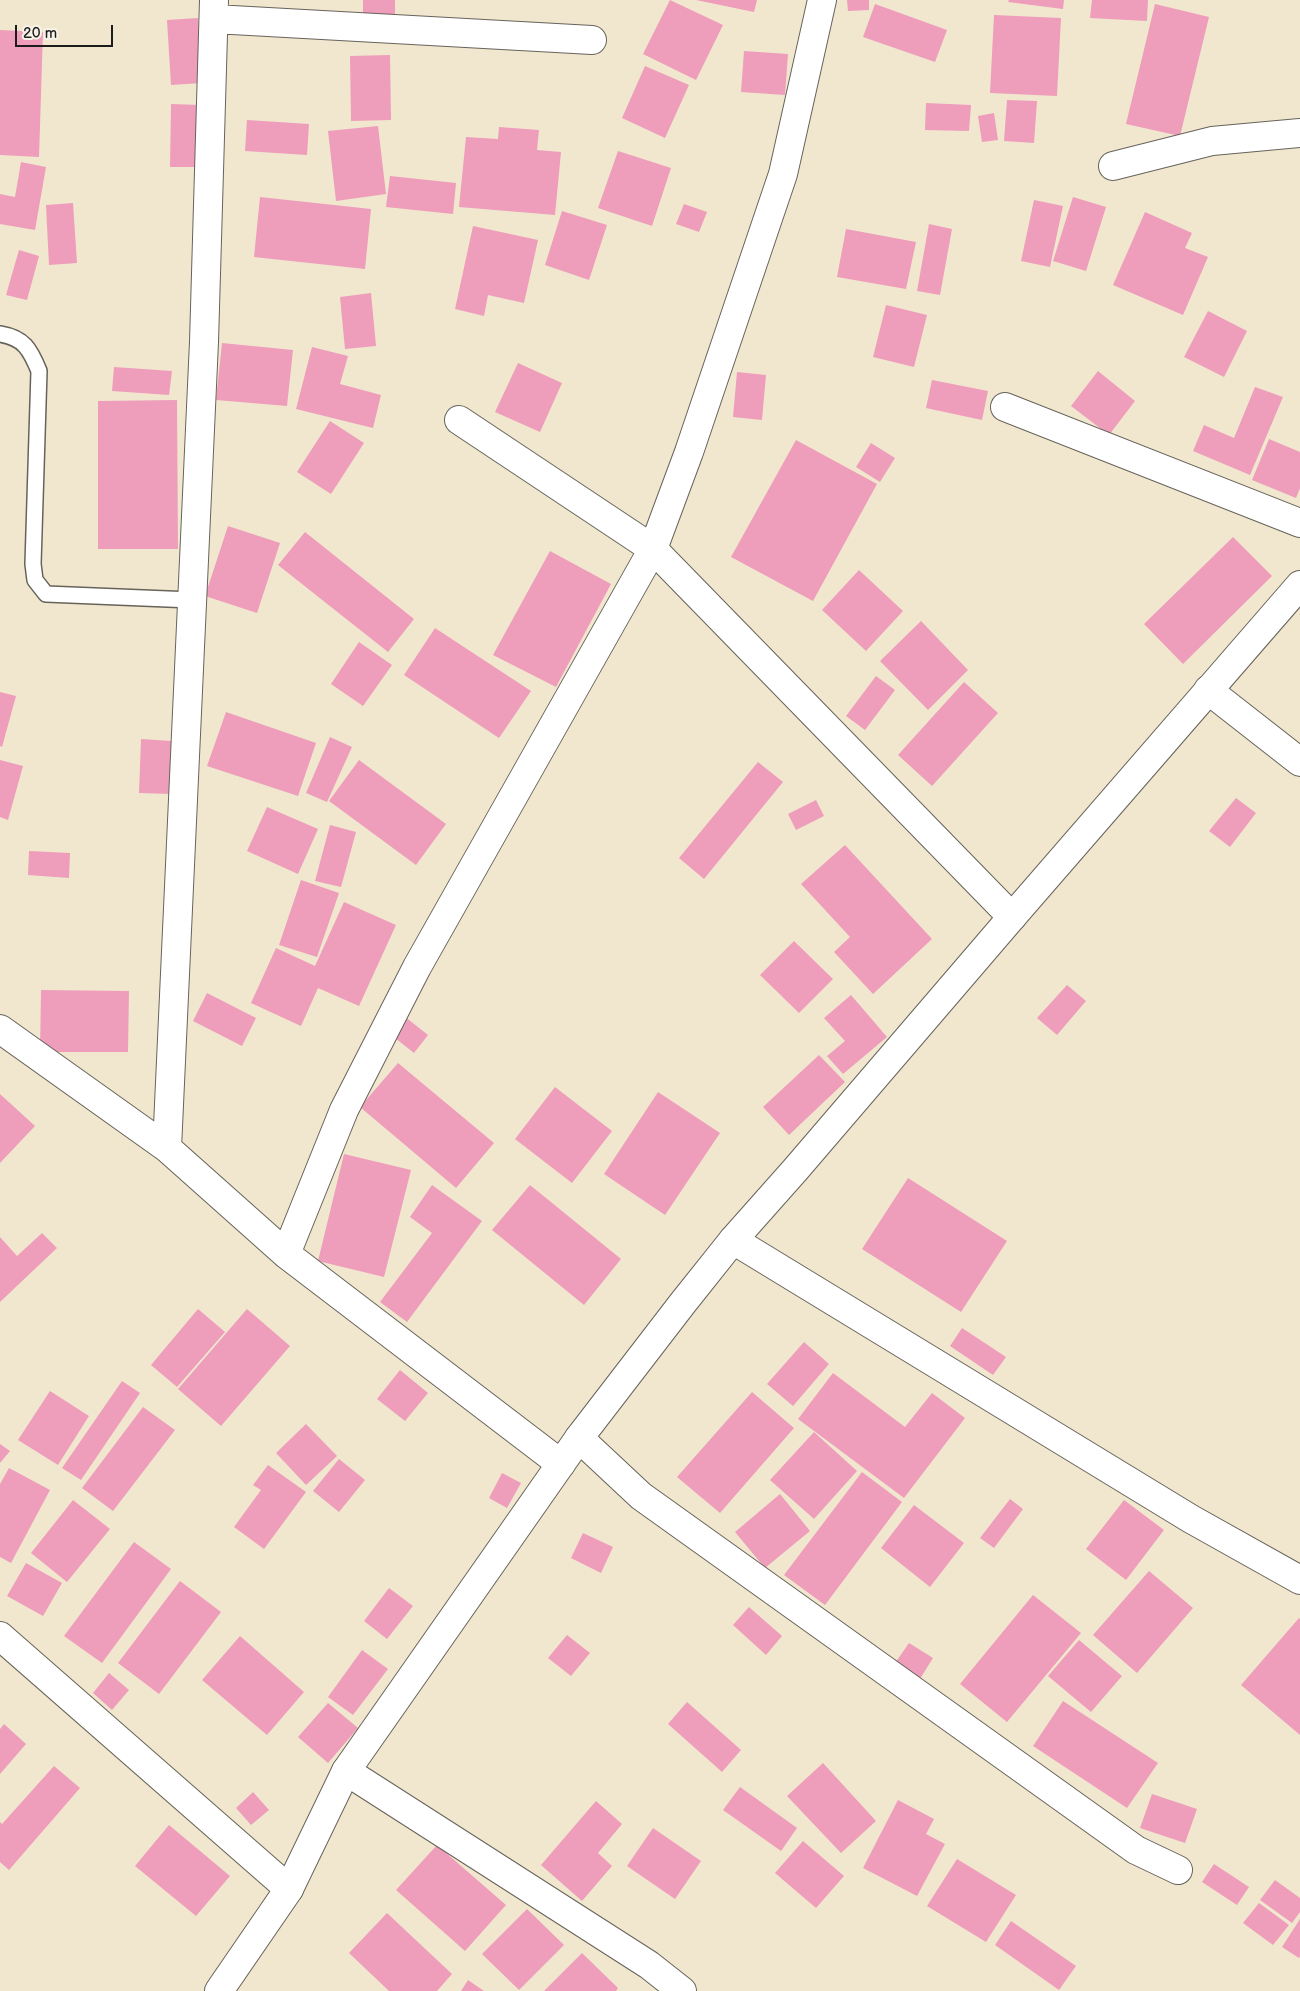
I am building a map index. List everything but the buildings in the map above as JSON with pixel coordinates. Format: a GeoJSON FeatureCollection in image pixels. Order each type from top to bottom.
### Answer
{"type":"FeatureCollection","features":[{"type":"Feature","properties":{"kind":"street"},"geometry":{"type":"LineString","coordinates":[[286,1254],[344,1110],[392,1013],[654,549],[689,452],[783,174],[822,0]]}},
{"type":"Feature","properties":{"kind":"street"},"geometry":{"type":"LineString","coordinates":[[167,1148],[204,333],[214,10],[592,40]]}},
{"type":"Feature","properties":{"kind":"street"},"geometry":{"type":"LineString","coordinates":[[1113,166],[1212,141],[1300,133]]}},
{"type":"Feature","properties":{"kind":"street"},"geometry":{"type":"LineString","coordinates":[[1005,407],[1300,523]]}},
{"type":"Feature","properties":{"kind":"street"},"geometry":{"type":"LineString","coordinates":[[459,420],[654,549],[1012,917]]}},
{"type":"Feature","properties":{"kind":"street"},"geometry":{"type":"LineString","coordinates":[[219,1991],[289,1889],[346,1771],[580,1438],[733,1240],[1300,585]]}},
{"type":"Feature","properties":{"kind":"street"},"geometry":{"type":"LineString","coordinates":[[1208,690],[1300,762]]}},
{"type":"Feature","properties":{"kind":"street"},"geometry":{"type":"LineString","coordinates":[[0,1029],[167,1148],[286,1254],[561,1464]]}},
{"type":"Feature","properties":{"kind":"street"},"geometry":{"type":"LineString","coordinates":[[733,1240],[1191,1519],[1300,1580]]}},
{"type":"Feature","properties":{"kind":"street"},"geometry":{"type":"LineString","coordinates":[[580,1438],[641,1496],[1136,1850],[1178,1870]]}},
{"type":"Feature","properties":{"kind":"street"},"geometry":{"type":"LineString","coordinates":[[0,1636],[289,1889]]}},
{"type":"Feature","properties":{"kind":"street"},"geometry":{"type":"LineString","coordinates":[[346,1771],[649,1965],[682,1991]]}},
{"type":"Feature","properties":{"kind":"lane"},"geometry":{"type":"LineString","coordinates":[[0,334],[14,336],[31,350],[39,371],[33,564],[35,580],[46,594],[192,600]]}}]}
